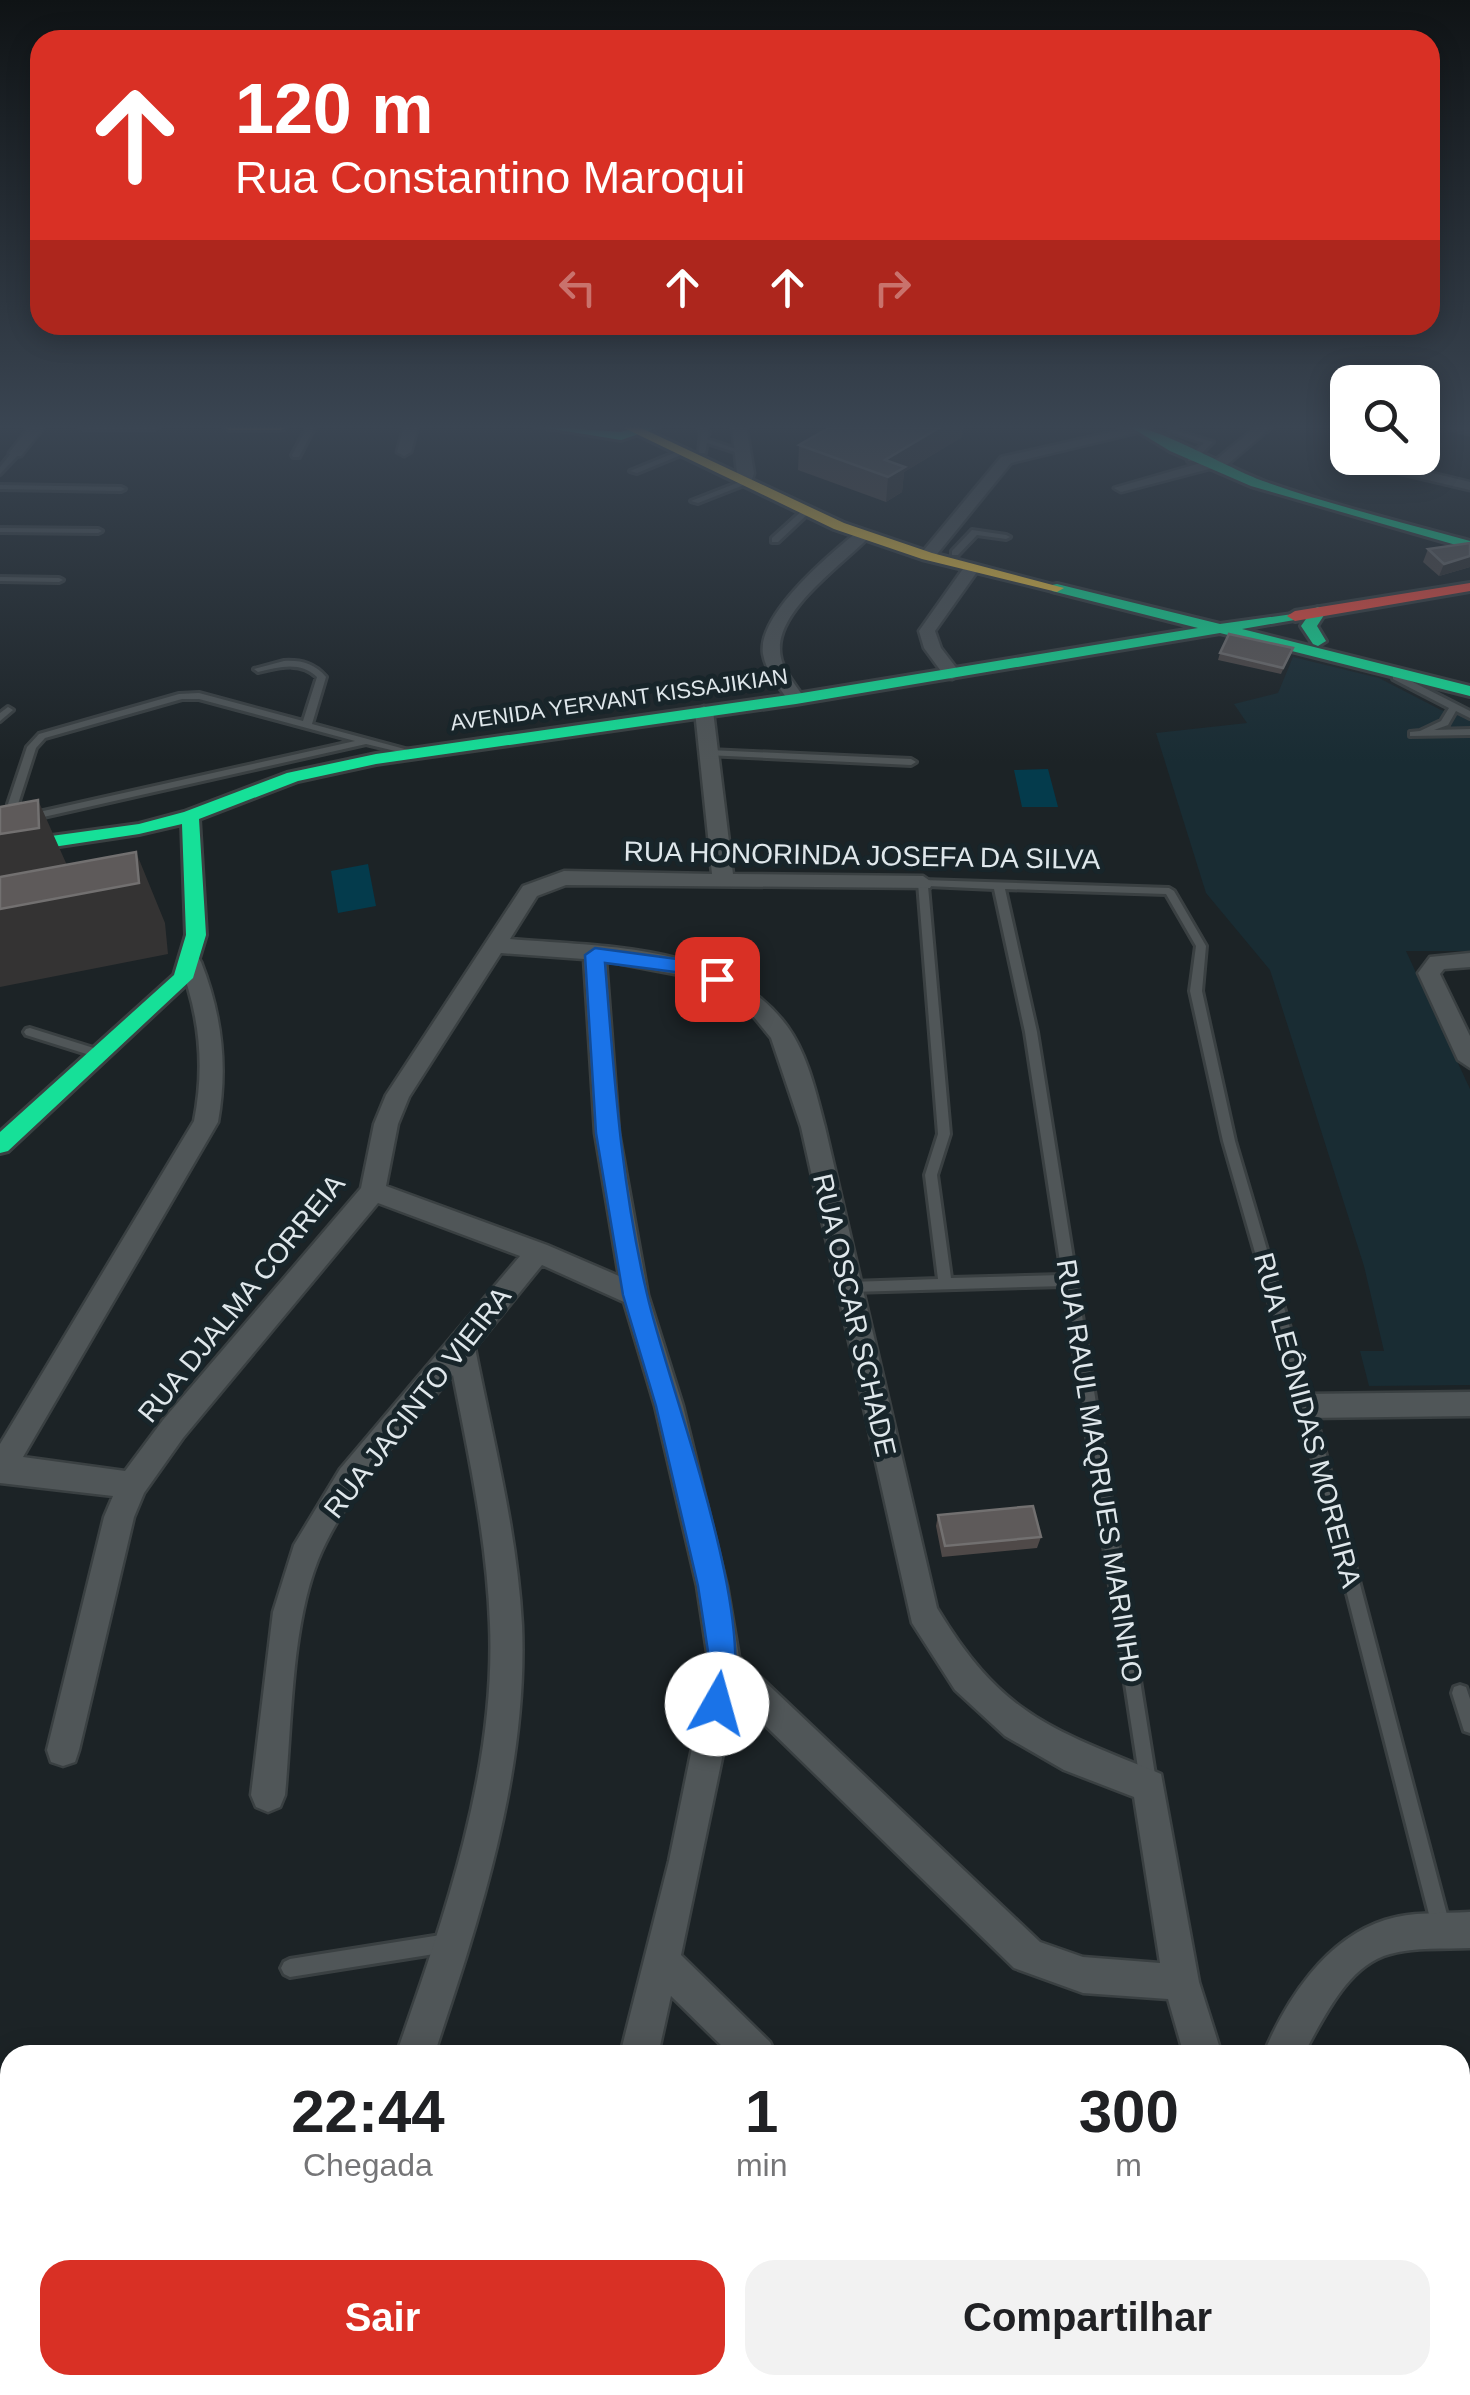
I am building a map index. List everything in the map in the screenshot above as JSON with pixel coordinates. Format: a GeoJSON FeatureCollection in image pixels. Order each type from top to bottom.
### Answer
{"type":"FeatureCollection","features":[{"type":"Feature","properties":{"kind":"main road"},"geometry":{"type":"LineString","coordinates":[[873,538],[1220,630],[1470,691]]}},
{"type":"Feature","properties":{"kind":"main road"},"geometry":{"type":"LineString","coordinates":[[896,538],[946,557],[1470,678]]}},
{"type":"Feature","properties":{"kind":"main road"},"geometry":{"type":"LineString","coordinates":[[1443,538],[1470,545]]}},
{"type":"Feature","properties":{"kind":"main road","name":"AVENIDA YERVANT KISSAJIKIAN"},"geometry":{"type":"LineString","coordinates":[[0,849],[70,842],[190,816],[294,777],[411,754],[796,699],[1470,586]]}},
{"type":"Feature","properties":{"kind":"main road"},"geometry":{"type":"LineString","coordinates":[[1318,612],[1309,626],[1318,641]]}},
{"type":"Feature","properties":{"kind":"main road"},"geometry":{"type":"LineString","coordinates":[[0,1145],[165,998],[190,962],[196,936],[190,816]]}},
{"type":"Feature","properties":{"kind":"street"},"geometry":{"type":"LineString","coordinates":[[796,699],[771,654],[774,636],[812,584],[860,538]]}},
{"type":"Feature","properties":{"kind":"street"},"geometry":{"type":"LineString","coordinates":[[952,674],[927,631],[946,557],[959,538]]}},
{"type":"Feature","properties":{"kind":"street"},"geometry":{"type":"LineString","coordinates":[[704,712],[723,880]]}},
{"type":"Feature","properties":{"kind":"street","name":"RUA HONORINDA JOSEFA DA SILVA"},"geometry":{"type":"LineString","coordinates":[[564,878],[923,883]]}},
{"type":"Feature","properties":{"kind":"street","name":"RUA DJALMA CORREIA"},"geometry":{"type":"LineString","coordinates":[[63,1750],[119,1517],[132,1485],[173,1429],[373,1192],[386,1124],[398,1095],[530,890],[564,878]]}},
{"type":"Feature","properties":{"kind":"street","name":"RUA OSCAR SCHADE"},"geometry":{"type":"LineString","coordinates":[[496,946],[677,965],[717,979],[778,1030],[796,1066],[851,1287],[923,1613],[945,1654],[982,1696],[1029,1737],[1074,1761],[1149,1786]]}},
{"type":"Feature","properties":{"kind":"street"},"geometry":{"type":"LineString","coordinates":[[595,955],[607,1133],[635,1295],[669,1406],[712,1586],[725,1665],[663,1963],[642,2045]]}},
{"type":"Feature","properties":{"kind":"street"},"geometry":{"type":"LineString","coordinates":[[1470,960],[1438,962],[1429,973],[1470,1060]]}},
{"type":"Feature","properties":{"kind":"street"},"geometry":{"type":"LineString","coordinates":[[132,1485],[0,1468],[206,1122],[213,1090],[207,1003],[190,962]]}},
{"type":"Feature","properties":{"kind":"street"},"geometry":{"type":"LineString","coordinates":[[373,1192],[538,1252],[635,1295]]}},
{"type":"Feature","properties":{"kind":"street","name":"RUA JACINTO VIEIRA"},"geometry":{"type":"LineString","coordinates":[[268,1795],[288,1612],[305,1554],[350,1478],[538,1252]]}},
{"type":"Feature","properties":{"kind":"street"},"geometry":{"type":"LineString","coordinates":[[419,2045],[455,1942],[494,1775],[504,1669],[502,1569],[460,1342]]}},
{"type":"Feature","properties":{"kind":"street"},"geometry":{"type":"LineString","coordinates":[[1306,1406],[1470,1404]]}},
{"type":"Feature","properties":{"kind":"street"},"geometry":{"type":"LineString","coordinates":[[725,1665],[1027,1955],[1054,1971],[1083,1977],[1181,1982]]}},
{"type":"Feature","properties":{"kind":"street","name":"RUA RAUL MAQRUES MARINHO"},"geometry":{"type":"LineString","coordinates":[[1149,1786],[1181,1982],[1201,2045]]}},
{"type":"Feature","properties":{"kind":"street"},"geometry":{"type":"LineString","coordinates":[[1288,2045],[1328,1981],[1352,1954],[1384,1938],[1461,1938]]}},
{"type":"Feature","properties":{"kind":"street"},"geometry":{"type":"LineString","coordinates":[[663,1963],[748,2045]]}},
{"type":"Feature","properties":{"kind":"lane"},"geometry":{"type":"LineString","coordinates":[[946,557],[968,538]]}},
{"type":"Feature","properties":{"kind":"lane"},"geometry":{"type":"LineString","coordinates":[[0,579],[59,580]]}},
{"type":"Feature","properties":{"kind":"lane"},"geometry":{"type":"LineString","coordinates":[[258,669],[305,663],[314,667],[322,677],[307,724]]}},
{"type":"Feature","properties":{"kind":"lane"},"geometry":{"type":"LineString","coordinates":[[1386,670],[1470,715]]}},
{"type":"Feature","properties":{"kind":"lane"},"geometry":{"type":"LineString","coordinates":[[368,741],[39,816],[25,816],[12,804],[32,747],[42,736],[198,696],[307,724],[368,741],[411,754]]}},
{"type":"Feature","properties":{"kind":"lane"},"geometry":{"type":"LineString","coordinates":[[1453,709],[1440,726],[1413,734],[1470,732]]}},
{"type":"Feature","properties":{"kind":"lane"},"geometry":{"type":"LineString","coordinates":[[709,753],[910,762]]}},
{"type":"Feature","properties":{"kind":"lane"},"geometry":{"type":"LineString","coordinates":[[923,883],[944,1134],[931,1175],[945,1284]]}},
{"type":"Feature","properties":{"kind":"lane","name":"RUA HONORINDA JOSEFA DA SILVA"},"geometry":{"type":"LineString","coordinates":[[923,883],[1160,888]]}},
{"type":"Feature","properties":{"kind":"lane","name":"RUA RAUL MAQRUES MARINHO"},"geometry":{"type":"LineString","coordinates":[[999,886],[1030,1032],[1149,1786]]}},
{"type":"Feature","properties":{"kind":"lane","name":"RUA LEÔNIDAS MOREIRA"},"geometry":{"type":"LineString","coordinates":[[1160,888],[1172,894],[1200,939],[1196,991],[1229,1140],[1461,1938]]}},
{"type":"Feature","properties":{"kind":"lane"},"geometry":{"type":"LineString","coordinates":[[30,1032],[98,1054]]}},
{"type":"Feature","properties":{"kind":"lane"},"geometry":{"type":"LineString","coordinates":[[851,1287],[1071,1280]]}},
{"type":"Feature","properties":{"kind":"lane"},"geometry":{"type":"LineString","coordinates":[[1460,1694],[1470,1726]]}},
{"type":"Feature","properties":{"kind":"lane"},"geometry":{"type":"LineString","coordinates":[[290,1968],[455,1942]]}},
{"type":"Feature","properties":{"kind":"shaded area"},"geometry":{"type":"Polygon","coordinates":[[[1293,657],[1379,678],[1441,710],[1470,717],[1470,951],[1406,951],[1470,1089],[1470,1385],[1369,1386],[1360,1351],[1384,1351],[1364,1266],[1270,970],[1206,893],[1156,733],[1247,723],[1234,704],[1278,693],[1293,657]]]}},
{"type":"Feature","properties":{"kind":"shaded area"},"geometry":{"type":"Polygon","coordinates":[[[1048,769],[1058,807],[1022,807],[1014,770],[1048,769]]]}},
{"type":"Feature","properties":{"kind":"shaded area"},"geometry":{"type":"Polygon","coordinates":[[[368,864],[376,906],[338,913],[331,871],[368,864]]]}},
{"type":"Feature","properties":{"kind":"building"},"geometry":{"type":"Polygon","coordinates":[[[1470,543],[1470,556],[1444,564],[1428,549],[1470,543]]]}},
{"type":"Feature","properties":{"kind":"building"},"geometry":{"type":"Polygon","coordinates":[[[1229,634],[1293,648],[1283,668],[1220,653],[1229,634]]]}},
{"type":"Feature","properties":{"kind":"building"},"geometry":{"type":"Polygon","coordinates":[[[38,800],[39,828],[0,834],[0,807],[38,800]]]}},
{"type":"Feature","properties":{"kind":"building"},"geometry":{"type":"Polygon","coordinates":[[[136,852],[139,883],[0,909],[0,877],[136,852]]]}},
{"type":"Feature","properties":{"kind":"building"},"geometry":{"type":"Polygon","coordinates":[[[1033,1506],[1041,1537],[945,1546],[938,1515],[1033,1506]]]}},
{"type":"Feature","properties":{"kind":"traffic: fast"},"geometry":{"type":"LineString","coordinates":[[1443,538],[1470,545]]}},
{"type":"Feature","properties":{"kind":"traffic: fast"},"geometry":{"type":"LineString","coordinates":[[1057,588],[1470,691]]}},
{"type":"Feature","properties":{"kind":"traffic: fast"},"geometry":{"type":"LineString","coordinates":[[1318,612],[1309,626],[1318,641]]}},
{"type":"Feature","properties":{"kind":"traffic: fast"},"geometry":{"type":"LineString","coordinates":[[0,849],[139,829],[190,816],[293,777],[376,759],[796,699],[1295,616]]}},
{"type":"Feature","properties":{"kind":"traffic: fast"},"geometry":{"type":"LineString","coordinates":[[0,1145],[183,978],[196,935],[190,816]]}},
{"type":"Feature","properties":{"kind":"traffic: slow"},"geometry":{"type":"LineString","coordinates":[[874,538],[927,556],[1057,588]]}},
{"type":"Feature","properties":{"kind":"traffic: jam"},"geometry":{"type":"LineString","coordinates":[[1295,616],[1470,587]]}},
{"type":"Feature","properties":{"kind":"route"},"geometry":{"type":"LineString","coordinates":[[717,979],[677,965],[595,955],[607,1133],[635,1295],[669,1406],[712,1586],[725,1665],[717,1704]]}}]}
